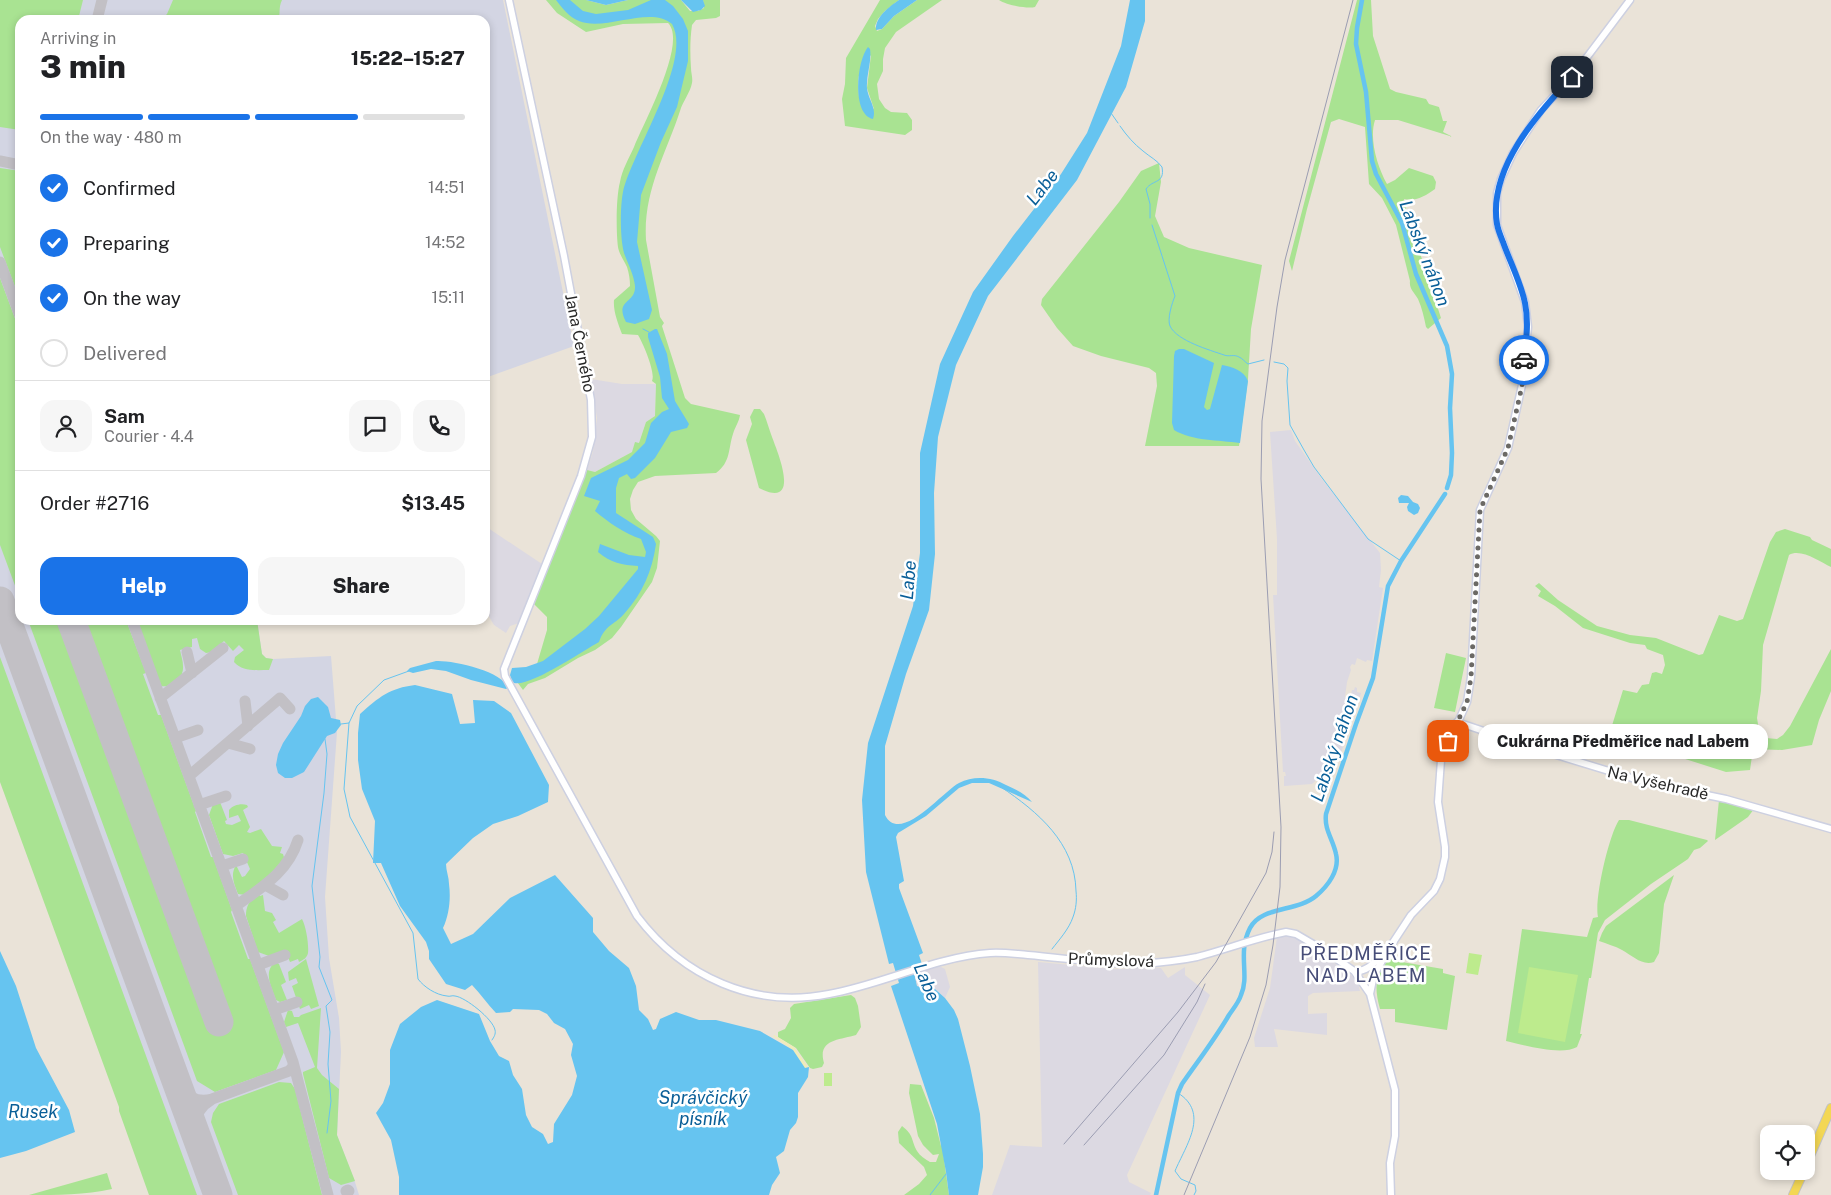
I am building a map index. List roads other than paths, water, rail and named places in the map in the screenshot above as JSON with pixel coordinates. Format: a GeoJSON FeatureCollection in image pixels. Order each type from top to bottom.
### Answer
{"type":"FeatureCollection","features":[{"type":"Feature","properties":{"kind":"main road"},"geometry":{"type":"LineString","coordinates":[[1815,1144],[1831,1108]]}},
{"type":"Feature","properties":{"kind":"main road"},"geometry":{"type":"LineString","coordinates":[[1793,1195],[1800,1180]]}},
{"type":"Feature","properties":{"kind":"street","name":"Jana Černého"},"geometry":{"type":"LineString","coordinates":[[505,676],[504,669],[586,462],[592,437],[593,421],[590,390],[569,282],[509,0]]}},
{"type":"Feature","properties":{"kind":"street"},"geometry":{"type":"LineString","coordinates":[[1391,1195],[1390,1163],[1395,1136],[1395,1090],[1370,994],[1374,975],[1390,947],[1411,915],[1434,891],[1440,879],[1445,857],[1445,847],[1438,810],[1438,779],[1441,760],[1467,702],[1471,677],[1480,510],[1508,448],[1522,386],[1528,327],[1525,302],[1497,225],[1497,193],[1501,179],[1513,154],[1541,110],[1572,77],[1630,0]]}},
{"type":"Feature","properties":{"kind":"street","name":"Průmyslová"},"geometry":{"type":"LineString","coordinates":[[505,676],[638,916],[649,932],[677,958],[717,982],[745,991],[770,996],[799,998],[829,994],[956,958],[993,952],[1124,963],[1146,963],[1192,958],[1286,932],[1296,934],[1354,970],[1370,994]]}},
{"type":"Feature","properties":{"kind":"street","name":"Na Vyšehradě"},"geometry":{"type":"LineString","coordinates":[[1457,722],[1549,753],[1648,783],[1726,799],[1831,829]]}},
{"type":"Feature","properties":{"kind":"street"},"geometry":{"type":"LineString","coordinates":[[1354,970],[1367,969],[1390,947]]}},
{"type":"Feature","properties":{"kind":"water"},"geometry":{"type":"Polygon","coordinates":[[[556,0],[570,0],[583,11],[596,14],[628,10],[651,0],[665,0],[673,6],[683,19],[688,31],[688,61],[677,107],[661,142],[641,195],[637,242],[652,310],[649,319],[635,324],[626,322],[622,309],[632,296],[635,286],[623,247],[621,223],[622,198],[629,175],[668,82],[674,60],[676,40],[672,24],[663,19],[652,17],[590,24],[572,17],[556,0]]]}},
{"type":"Feature","properties":{"kind":"water"},"geometry":{"type":"Polygon","coordinates":[[[586,0],[628,0],[606,5],[586,0]]]}},
{"type":"Feature","properties":{"kind":"water"},"geometry":{"type":"Polygon","coordinates":[[[681,0],[703,0],[705,6],[701,10],[693,12],[681,0]]]}},
{"type":"Feature","properties":{"kind":"water"},"geometry":{"type":"Polygon","coordinates":[[[899,0],[917,0],[894,16],[882,29],[876,30],[880,17],[899,0]]]}},
{"type":"Feature","properties":{"kind":"water","name":"Labe"},"geometry":{"type":"Polygon","coordinates":[[[1130,0],[1145,0],[1145,21],[1126,87],[1077,180],[988,296],[956,365],[938,437],[934,493],[935,554],[929,610],[906,674],[885,746],[885,815],[892,823],[900,824],[911,820],[959,783],[977,778],[1001,782],[1020,792],[1032,802],[989,783],[972,783],[959,788],[926,816],[898,833],[896,837],[904,881],[899,884],[899,888],[923,953],[919,955],[924,970],[914,973],[917,986],[920,987],[921,983],[926,981],[945,998],[954,1010],[970,1066],[980,1114],[983,1167],[978,1195],[949,1195],[937,1124],[891,986],[899,983],[893,963],[889,964],[866,872],[862,800],[868,743],[913,606],[920,553],[920,453],[940,364],[973,292],[1061,174],[1087,133],[1121,46],[1130,0]]]}},
{"type":"Feature","properties":{"kind":"water"},"geometry":{"type":"Polygon","coordinates":[[[868,47],[870,49],[870,64],[867,88],[874,111],[873,119],[866,115],[861,107],[858,86],[861,63],[868,47]]]}},
{"type":"Feature","properties":{"kind":"water"},"geometry":{"type":"Polygon","coordinates":[[[657,329],[667,354],[675,401],[689,424],[687,428],[671,432],[655,458],[635,478],[631,479],[627,474],[619,478],[616,488],[616,513],[653,537],[656,544],[646,581],[631,606],[607,629],[599,642],[568,661],[529,681],[512,682],[510,675],[512,668],[526,667],[543,661],[585,629],[599,616],[638,569],[638,566],[617,563],[607,559],[598,552],[600,544],[629,555],[645,557],[646,552],[641,539],[623,531],[605,519],[595,511],[600,501],[584,496],[591,478],[628,460],[645,443],[651,423],[662,412],[669,409],[662,398],[660,377],[648,337],[648,333],[657,329]]]}},
{"type":"Feature","properties":{"kind":"water"},"geometry":{"type":"Polygon","coordinates":[[[1184,349],[1214,363],[1204,407],[1207,410],[1210,409],[1222,365],[1237,370],[1246,377],[1248,381],[1240,443],[1197,438],[1174,430],[1172,423],[1174,356],[1175,351],[1184,349]]]}},
{"type":"Feature","properties":{"kind":"water"},"geometry":{"type":"Polygon","coordinates":[[[1401,495],[1408,496],[1413,502],[1418,504],[1420,508],[1418,513],[1414,515],[1408,511],[1409,503],[1399,503],[1398,498],[1401,495]]]}},
{"type":"Feature","properties":{"kind":"water"},"geometry":{"type":"Polygon","coordinates":[[[436,661],[453,662],[487,672],[497,676],[508,688],[471,680],[446,671],[431,669],[413,673],[407,671],[410,668],[436,661]]]}},
{"type":"Feature","properties":{"kind":"water","name":"Správčický písník"},"geometry":{"type":"Polygon","coordinates":[[[415,685],[452,694],[460,724],[475,723],[473,700],[494,701],[511,713],[549,785],[548,802],[518,816],[493,824],[473,838],[446,864],[450,901],[443,928],[451,944],[473,934],[510,898],[555,875],[593,918],[593,932],[609,951],[629,968],[636,986],[639,1010],[648,1019],[653,1030],[656,1029],[660,1019],[676,1012],[699,1020],[716,1020],[760,1031],[793,1050],[805,1068],[809,1067],[808,1077],[798,1093],[798,1117],[796,1123],[790,1130],[784,1151],[776,1157],[780,1173],[772,1185],[769,1195],[399,1195],[399,1177],[391,1140],[376,1113],[383,1103],[390,1084],[390,1050],[400,1024],[421,1007],[437,1000],[479,1014],[490,1041],[499,1056],[509,1061],[513,1075],[522,1089],[526,1115],[532,1127],[543,1134],[548,1144],[553,1142],[554,1124],[572,1095],[577,1076],[571,1055],[573,1044],[565,1029],[554,1023],[547,1014],[539,1010],[513,1009],[510,1012],[496,1013],[472,985],[465,990],[446,984],[429,959],[426,942],[400,906],[381,863],[373,863],[375,821],[362,789],[358,760],[360,714],[385,694],[399,688],[415,685]]]}},
{"type":"Feature","properties":{"kind":"water"},"geometry":{"type":"Polygon","coordinates":[[[318,697],[328,707],[331,718],[340,720],[341,725],[335,733],[327,736],[304,772],[292,778],[285,778],[278,773],[276,765],[278,754],[305,706],[311,699],[318,697]]]}},
{"type":"Feature","properties":{"kind":"water","name":"Rusek"},"geometry":{"type":"Polygon","coordinates":[[[0,951],[16,986],[36,1048],[69,1110],[75,1132],[26,1151],[0,1158],[0,951]]]}},
{"type":"Feature","properties":{"kind":"waterway","name":"Labský náhon"},"geometry":{"type":"LineString","coordinates":[[1362,0],[1356,44],[1366,92],[1372,161],[1376,174],[1402,223],[1416,274],[1447,346],[1452,374],[1450,408],[1452,453],[1451,475],[1447,488]]}},
{"type":"Feature","properties":{"kind":"waterway"},"geometry":{"type":"LineString","coordinates":[[1111,113],[1118,123]]}},
{"type":"Feature","properties":{"kind":"waterway"},"geometry":{"type":"LineString","coordinates":[[1120,126],[1134,143],[1162,167],[1160,179],[1146,189],[1150,204],[1150,218]]}},
{"type":"Feature","properties":{"kind":"waterway"},"geometry":{"type":"LineString","coordinates":[[1152,225],[1175,296],[1169,319],[1170,326],[1174,331],[1194,344],[1226,356],[1237,356],[1248,364],[1264,360]]}},
{"type":"Feature","properties":{"kind":"waterway"},"geometry":{"type":"LineString","coordinates":[[643,329],[649,332]]}},
{"type":"Feature","properties":{"kind":"waterway"},"geometry":{"type":"LineString","coordinates":[[1274,362],[1284,364],[1288,368],[1290,425],[1314,467],[1368,539],[1401,561]]}},
{"type":"Feature","properties":{"kind":"waterway","name":"Labský náhon"},"geometry":{"type":"LineString","coordinates":[[1156,1195],[1178,1093],[1182,1084],[1218,1033],[1241,995],[1244,980],[1244,946],[1250,928],[1262,916],[1299,905],[1316,896],[1329,883],[1335,872],[1337,860],[1327,830],[1326,814],[1373,678],[1388,586],[1401,561],[1445,494]]}},
{"type":"Feature","properties":{"kind":"waterway"},"geometry":{"type":"LineString","coordinates":[[341,724],[349,723],[357,706],[384,680],[409,671]]}},
{"type":"Feature","properties":{"kind":"waterway"},"geometry":{"type":"LineString","coordinates":[[349,723],[344,789],[350,817],[413,933],[418,979],[427,988],[443,995],[460,997],[478,1009],[493,1025],[495,1033],[492,1040]]}},
{"type":"Feature","properties":{"kind":"waterway"},"geometry":{"type":"LineString","coordinates":[[325,739],[327,754],[324,793],[312,886],[320,957],[319,967],[332,1000],[326,1006],[330,1032],[328,1064],[331,1101],[327,1133]]}},
{"type":"Feature","properties":{"kind":"waterway"},"geometry":{"type":"LineString","coordinates":[[1001,787],[1041,818],[1062,844],[1069,858],[1074,874],[1076,908],[1069,926],[1052,949]]}},
{"type":"Feature","properties":{"kind":"waterway"},"geometry":{"type":"LineString","coordinates":[[1178,1093],[1188,1101],[1193,1110],[1194,1120],[1193,1130],[1175,1171],[1181,1179],[1195,1185],[1196,1191],[1194,1195]]}},
{"type":"Feature","properties":{"kind":"waterway"},"geometry":{"type":"LineString","coordinates":[[930,1195],[946,1174]]}},
{"type":"Feature","properties":{"kind":"railway"},"geometry":{"type":"LineString","coordinates":[[1184,1195],[1250,1037],[1266,985],[1273,945],[1280,887],[1281,827],[1261,479],[1262,421],[1285,260],[1353,0]]}},
{"type":"Feature","properties":{"kind":"railway"},"geometry":{"type":"LineString","coordinates":[[1064,1144],[1178,1012],[1216,962],[1266,873],[1272,852],[1274,832]]}},
{"type":"Feature","properties":{"kind":"railway"},"geometry":{"type":"LineString","coordinates":[[1084,1145],[1164,1055],[1197,1002],[1205,984]]}},
{"type":"Feature","properties":{"kind":"place","name":"Cukrárna Předměřice nad Labem"},"geometry":{"type":"Point","coordinates":[1448,741]}},
{"type":"Feature","properties":{"kind":"district","name":"PŘEDMĚŘICE NAD LABEM"},"geometry":{"type":"Point","coordinates":[1366,964]}}]}
